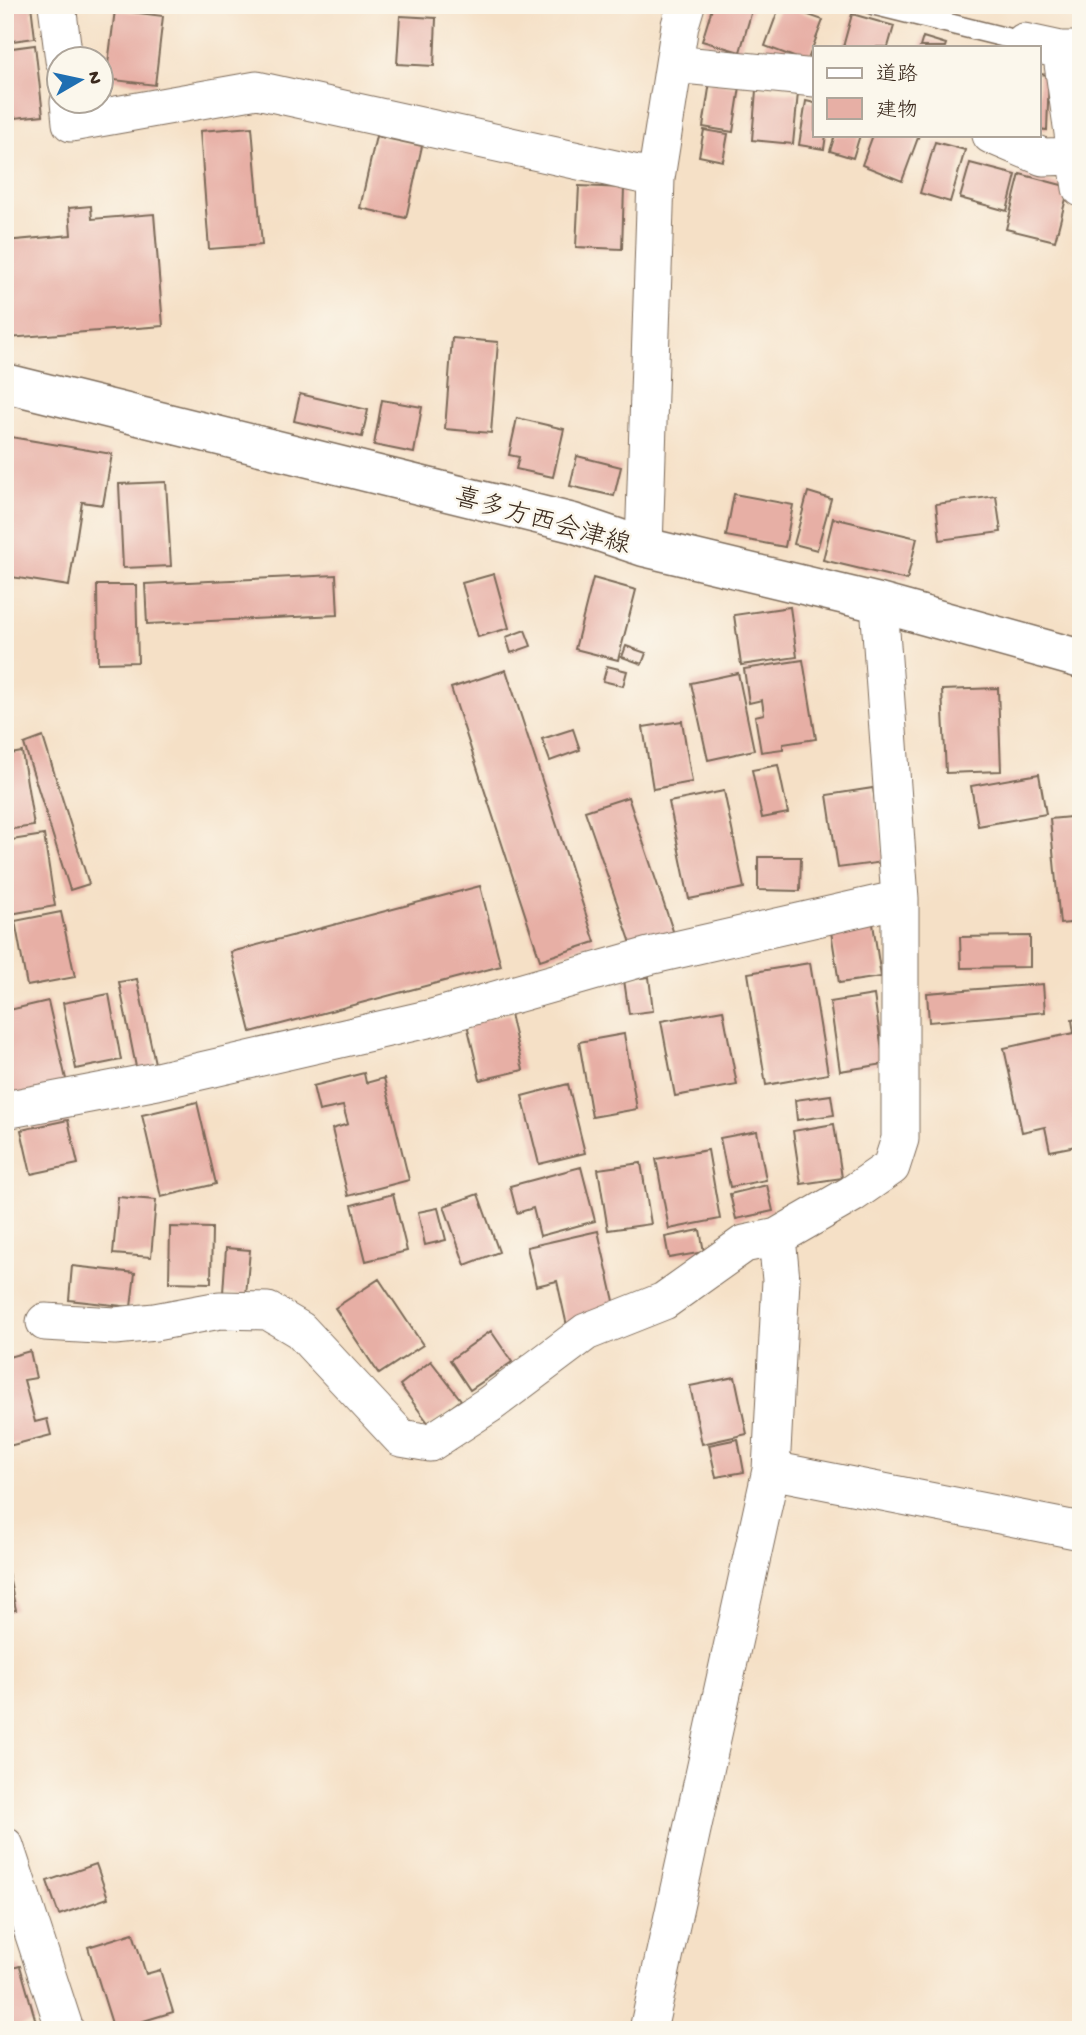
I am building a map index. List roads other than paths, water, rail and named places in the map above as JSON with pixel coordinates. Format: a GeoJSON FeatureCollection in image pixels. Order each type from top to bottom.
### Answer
{"type":"FeatureCollection","features":[{"type":"Feature","properties":{"kind":"main road","name":"喜多方西会津線"},"geometry":{"type":"LineString","coordinates":[[5,383],[573,523],[644,547],[879,603],[1081,659]]}},
{"type":"Feature","properties":{"kind":"street"},"geometry":{"type":"LineString","coordinates":[[57,5],[62,46]]}},
{"type":"Feature","properties":{"kind":"street"},"geometry":{"type":"LineString","coordinates":[[644,547],[656,178],[685,5]]}},
{"type":"Feature","properties":{"kind":"street"},"geometry":{"type":"LineString","coordinates":[[993,136],[1078,172],[1071,50],[1024,41]]}},
{"type":"Feature","properties":{"kind":"street"},"geometry":{"type":"LineString","coordinates":[[674,64],[813,78]]}},
{"type":"Feature","properties":{"kind":"street"},"geometry":{"type":"LineString","coordinates":[[116,115],[257,90],[656,178]]}},
{"type":"Feature","properties":{"kind":"street"},"geometry":{"type":"LineString","coordinates":[[70,116],[71,123],[110,116]]}},
{"type":"Feature","properties":{"kind":"street"},"geometry":{"type":"LineString","coordinates":[[45,1322],[115,1326],[220,1310],[268,1311],[300,1330],[401,1438],[430,1443],[490,1404],[586,1332],[664,1301],[744,1244],[777,1237],[852,1195],[891,1167],[900,1139],[900,899],[879,603]]}},
{"type":"Feature","properties":{"kind":"street"},"geometry":{"type":"LineString","coordinates":[[5,1110],[157,1081],[432,1018],[649,956],[900,899]]}},
{"type":"Feature","properties":{"kind":"street"},"geometry":{"type":"LineString","coordinates":[[648,2030],[771,1470],[781,1280],[777,1237]]}},
{"type":"Feature","properties":{"kind":"street"},"geometry":{"type":"LineString","coordinates":[[771,1470],[1081,1531]]}},
{"type":"Feature","properties":{"kind":"street"},"geometry":{"type":"LineString","coordinates":[[5,1846],[65,2030]]}},
{"type":"Feature","properties":{"kind":"lane"},"geometry":{"type":"LineString","coordinates":[[874,5],[1024,41]]}}]}
